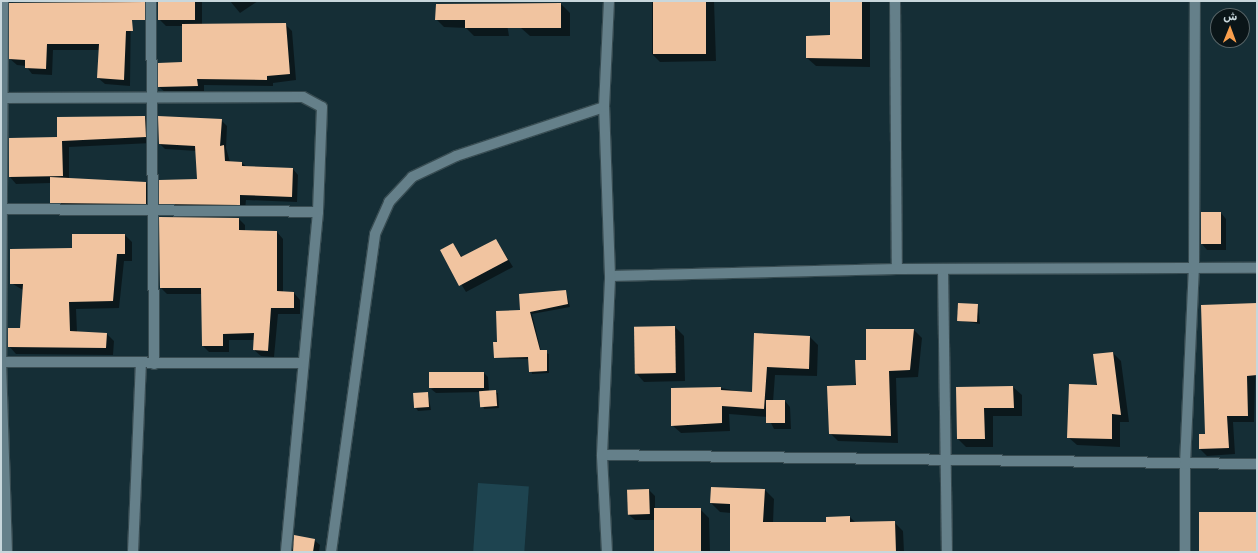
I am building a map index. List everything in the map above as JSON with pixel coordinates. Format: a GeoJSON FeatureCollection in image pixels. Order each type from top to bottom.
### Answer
{"type":"FeatureCollection","features":[{"type":"Feature","properties":{"kind":"street"},"geometry":{"type":"LineString","coordinates":[[3,1],[1,362],[7,552]]}},
{"type":"Feature","properties":{"kind":"street"},"geometry":{"type":"LineString","coordinates":[[151,1],[153,96],[151,210],[154,364]]}},
{"type":"Feature","properties":{"kind":"street"},"geometry":{"type":"LineString","coordinates":[[607,552],[602,455],[610,276],[604,107],[609,1]]}},
{"type":"Feature","properties":{"kind":"street"},"geometry":{"type":"LineString","coordinates":[[895,1],[897,269]]}},
{"type":"Feature","properties":{"kind":"street"},"geometry":{"type":"LineString","coordinates":[[1185,552],[1185,464],[1194,269],[1195,1]]}},
{"type":"Feature","properties":{"kind":"street"},"geometry":{"type":"LineString","coordinates":[[2,98],[153,96],[314,100],[322,107],[324,120],[318,212],[286,552]]}},
{"type":"Feature","properties":{"kind":"street"},"geometry":{"type":"LineString","coordinates":[[331,552],[376,234],[389,202],[412,177],[456,156],[604,107]]}},
{"type":"Feature","properties":{"kind":"street"},"geometry":{"type":"LineString","coordinates":[[1,209],[318,212]]}},
{"type":"Feature","properties":{"kind":"street"},"geometry":{"type":"LineString","coordinates":[[610,276],[897,269],[1257,268]]}},
{"type":"Feature","properties":{"kind":"street"},"geometry":{"type":"LineString","coordinates":[[943,269],[946,552]]}},
{"type":"Feature","properties":{"kind":"street"},"geometry":{"type":"LineString","coordinates":[[1,362],[304,364]]}},
{"type":"Feature","properties":{"kind":"street"},"geometry":{"type":"LineString","coordinates":[[133,552],[141,364]]}},
{"type":"Feature","properties":{"kind":"street"},"geometry":{"type":"LineString","coordinates":[[602,455],[1257,464]]}},
{"type":"Feature","properties":{"kind":"shaded area"},"geometry":{"type":"Polygon","coordinates":[[[478,483],[529,487],[524,552],[473,552],[478,483]]]}},
{"type":"Feature","properties":{"kind":"building"},"geometry":{"type":"Polygon","coordinates":[[[158,1],[195,1],[195,20],[158,20],[158,1]]]}},
{"type":"Feature","properties":{"kind":"building"},"geometry":{"type":"Polygon","coordinates":[[[653,1],[706,1],[706,54],[653,54],[653,1]]]}},
{"type":"Feature","properties":{"kind":"building"},"geometry":{"type":"Polygon","coordinates":[[[830,1],[862,1],[862,59],[806,58],[806,36],[830,35],[830,1]]]}},
{"type":"Feature","properties":{"kind":"building"},"geometry":{"type":"Polygon","coordinates":[[[145,2],[145,20],[132,20],[133,31],[126,31],[124,80],[97,78],[99,44],[47,44],[46,69],[25,68],[25,60],[9,59],[9,3],[145,2]]]}},
{"type":"Feature","properties":{"kind":"building"},"geometry":{"type":"Polygon","coordinates":[[[561,3],[561,28],[465,28],[465,20],[435,20],[436,4],[561,3]]]}},
{"type":"Feature","properties":{"kind":"building"},"geometry":{"type":"Polygon","coordinates":[[[286,23],[290,74],[267,76],[267,80],[197,79],[198,86],[158,87],[158,63],[182,62],[182,24],[286,23]]]}},
{"type":"Feature","properties":{"kind":"building"},"geometry":{"type":"Polygon","coordinates":[[[145,116],[146,137],[62,141],[63,176],[9,177],[9,138],[57,137],[57,117],[145,116]]]}},
{"type":"Feature","properties":{"kind":"building"},"geometry":{"type":"Polygon","coordinates":[[[158,116],[222,119],[220,146],[224,145],[225,161],[242,162],[242,166],[293,168],[292,197],[240,195],[240,205],[159,204],[159,180],[197,179],[195,146],[159,144],[158,116]]]}},
{"type":"Feature","properties":{"kind":"building"},"geometry":{"type":"Polygon","coordinates":[[[50,177],[146,182],[146,204],[50,203],[50,177]]]}},
{"type":"Feature","properties":{"kind":"building"},"geometry":{"type":"Polygon","coordinates":[[[1201,212],[1221,212],[1221,244],[1201,244],[1201,212]]]}},
{"type":"Feature","properties":{"kind":"building"},"geometry":{"type":"Polygon","coordinates":[[[159,217],[239,218],[239,230],[277,231],[277,291],[294,292],[294,308],[271,308],[268,351],[253,350],[254,333],[223,334],[223,346],[202,346],[201,288],[160,288],[159,217]]]}},
{"type":"Feature","properties":{"kind":"building"},"geometry":{"type":"Polygon","coordinates":[[[72,234],[125,234],[125,254],[117,254],[113,301],[69,302],[70,331],[107,333],[106,348],[8,347],[8,328],[20,328],[23,284],[10,284],[10,249],[72,248],[72,234]]]}},
{"type":"Feature","properties":{"kind":"building"},"geometry":{"type":"Polygon","coordinates":[[[496,239],[508,260],[459,286],[440,250],[453,243],[461,257],[496,239]]]}},
{"type":"Feature","properties":{"kind":"building"},"geometry":{"type":"Polygon","coordinates":[[[566,290],[568,304],[530,312],[540,350],[547,350],[547,371],[529,372],[528,357],[494,358],[493,342],[497,342],[496,311],[520,310],[519,294],[566,290]]]}},
{"type":"Feature","properties":{"kind":"building"},"geometry":{"type":"Polygon","coordinates":[[[958,303],[978,304],[977,322],[957,321],[958,303]]]}},
{"type":"Feature","properties":{"kind":"building"},"geometry":{"type":"Polygon","coordinates":[[[1257,303],[1257,375],[1247,376],[1248,416],[1227,416],[1229,448],[1199,449],[1199,434],[1205,434],[1201,305],[1257,303]]]}},
{"type":"Feature","properties":{"kind":"building"},"geometry":{"type":"Polygon","coordinates":[[[675,326],[676,373],[635,374],[634,327],[675,326]]]}},
{"type":"Feature","properties":{"kind":"building"},"geometry":{"type":"Polygon","coordinates":[[[866,329],[914,329],[910,370],[889,371],[891,436],[829,434],[827,386],[856,385],[855,360],[866,360],[866,329]]]}},
{"type":"Feature","properties":{"kind":"building"},"geometry":{"type":"Polygon","coordinates":[[[754,333],[810,336],[809,369],[767,367],[764,409],[722,406],[722,423],[671,426],[671,388],[721,387],[721,390],[752,392],[754,333]]]}},
{"type":"Feature","properties":{"kind":"building"},"geometry":{"type":"Polygon","coordinates":[[[1113,352],[1121,415],[1112,414],[1112,439],[1067,438],[1069,384],[1097,385],[1093,354],[1113,352]]]}},
{"type":"Feature","properties":{"kind":"building"},"geometry":{"type":"Polygon","coordinates":[[[429,372],[484,372],[484,388],[429,388],[429,372]]]}},
{"type":"Feature","properties":{"kind":"building"},"geometry":{"type":"Polygon","coordinates":[[[1013,386],[1014,408],[984,408],[985,439],[957,439],[956,387],[1013,386]]]}},
{"type":"Feature","properties":{"kind":"building"},"geometry":{"type":"Polygon","coordinates":[[[496,390],[497,406],[480,407],[479,391],[496,390]]]}},
{"type":"Feature","properties":{"kind":"building"},"geometry":{"type":"Polygon","coordinates":[[[428,392],[429,407],[414,408],[413,393],[428,392]]]}},
{"type":"Feature","properties":{"kind":"building"},"geometry":{"type":"Polygon","coordinates":[[[766,400],[785,400],[785,423],[766,423],[766,400]]]}},
{"type":"Feature","properties":{"kind":"building"},"geometry":{"type":"Polygon","coordinates":[[[711,487],[765,489],[763,522],[826,522],[826,517],[850,516],[850,522],[895,521],[896,552],[730,552],[730,504],[710,503],[711,487]]]}},
{"type":"Feature","properties":{"kind":"building"},"geometry":{"type":"Polygon","coordinates":[[[649,489],[650,514],[628,515],[627,490],[649,489]]]}},
{"type":"Feature","properties":{"kind":"building"},"geometry":{"type":"Polygon","coordinates":[[[654,508],[701,508],[701,552],[654,552],[654,508]]]}},
{"type":"Feature","properties":{"kind":"building"},"geometry":{"type":"Polygon","coordinates":[[[1199,512],[1256,512],[1256,552],[1199,552],[1199,512]]]}},
{"type":"Feature","properties":{"kind":"building"},"geometry":{"type":"Polygon","coordinates":[[[294,535],[315,539],[313,552],[293,552],[294,535]]]}}]}
